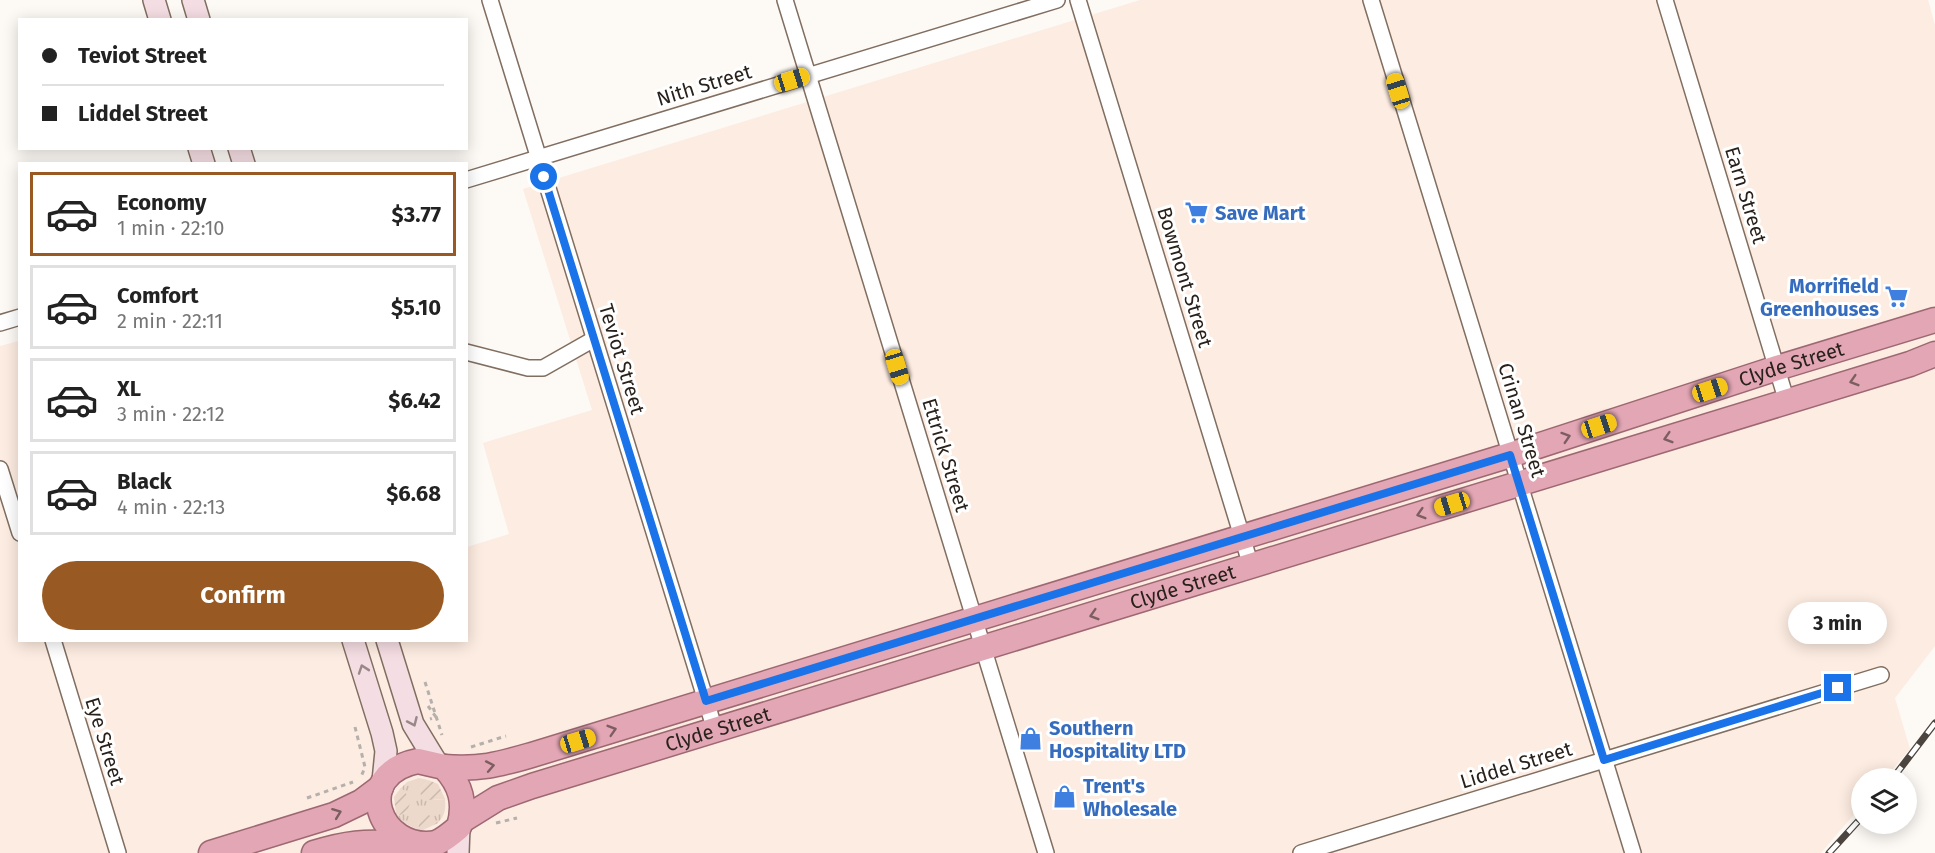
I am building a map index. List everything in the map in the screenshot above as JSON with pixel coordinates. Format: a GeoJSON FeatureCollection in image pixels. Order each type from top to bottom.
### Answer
{"type":"FeatureCollection","features":[{"type":"Feature","properties":{"kind":"highway","name":"Clyde Street"},"geometry":{"type":"LineString","coordinates":[[211,853],[348,809],[382,784],[397,768],[407,763],[442,758],[468,769],[489,767],[1510,455],[1777,368],[1935,320]]}},
{"type":"Feature","properties":{"kind":"highway","name":"Clyde Street"},"geometry":{"type":"LineString","coordinates":[[314,853],[344,844],[366,842],[404,847],[437,843],[498,798],[522,789],[1787,402],[1935,354]]}},
{"type":"Feature","properties":{"kind":"highway"},"geometry":{"type":"LineString","coordinates":[[442,758],[460,789],[463,799],[460,824]]}},
{"type":"Feature","properties":{"kind":"highway"},"geometry":{"type":"LineString","coordinates":[[382,784],[378,809],[381,821],[387,831],[404,847]]}},
{"type":"Feature","properties":{"kind":"main road"},"geometry":{"type":"LineString","coordinates":[[154,0],[159,18]]}},
{"type":"Feature","properties":{"kind":"main road"},"geometry":{"type":"LineString","coordinates":[[193,0],[198,18]]}},
{"type":"Feature","properties":{"kind":"main road","name":"Clyde Street"},"geometry":{"type":"LineString","coordinates":[[1910,364],[1935,359]]}},
{"type":"Feature","properties":{"kind":"main road"},"geometry":{"type":"LineString","coordinates":[[354,642],[386,751],[382,784]]}},
{"type":"Feature","properties":{"kind":"main road"},"geometry":{"type":"LineString","coordinates":[[388,642],[413,724],[442,758]]}},
{"type":"Feature","properties":{"kind":"main road"},"geometry":{"type":"LineString","coordinates":[[458,853],[460,824]]}},
{"type":"Feature","properties":{"kind":"street","name":"Teviot Street"},"geometry":{"type":"LineString","coordinates":[[490,0],[715,730]]}},
{"type":"Feature","properties":{"kind":"street","name":"Ettrick Street"},"geometry":{"type":"LineString","coordinates":[[785,0],[1046,853]]}},
{"type":"Feature","properties":{"kind":"street","name":"Nith Street"},"geometry":{"type":"LineString","coordinates":[[468,179],[1057,0]]}},
{"type":"Feature","properties":{"kind":"street","name":"Bowmont Street"},"geometry":{"type":"LineString","coordinates":[[1078,0],[1251,566]]}},
{"type":"Feature","properties":{"kind":"street","name":"Crinan Street"},"geometry":{"type":"LineString","coordinates":[[1371,0],[1633,853]]}},
{"type":"Feature","properties":{"kind":"street","name":"Earn Street"},"geometry":{"type":"LineString","coordinates":[[1665,0],[1787,402]]}},
{"type":"Feature","properties":{"kind":"street"},"geometry":{"type":"LineString","coordinates":[[0,323],[18,318]]}},
{"type":"Feature","properties":{"kind":"street"},"geometry":{"type":"LineString","coordinates":[[468,353],[528,368],[543,368],[594,339]]}},
{"type":"Feature","properties":{"kind":"street"},"geometry":{"type":"LineString","coordinates":[[0,469],[18,527]]}},
{"type":"Feature","properties":{"kind":"street","name":"Eye Street"},"geometry":{"type":"LineString","coordinates":[[53,642],[118,853]]}},
{"type":"Feature","properties":{"kind":"street","name":"Liddel Street"},"geometry":{"type":"LineString","coordinates":[[1301,853],[1881,675]]}},
{"type":"Feature","properties":{"kind":"path"},"geometry":{"type":"LineString","coordinates":[[425,682],[442,758]]}},
{"type":"Feature","properties":{"kind":"path"},"geometry":{"type":"LineString","coordinates":[[307,798],[361,778],[365,767],[355,727]]}},
{"type":"Feature","properties":{"kind":"path"},"geometry":{"type":"LineString","coordinates":[[359,740],[361,732]]}},
{"type":"Feature","properties":{"kind":"path"},"geometry":{"type":"LineString","coordinates":[[466,748],[506,736]]}},
{"type":"Feature","properties":{"kind":"path"},"geometry":{"type":"LineString","coordinates":[[490,826],[517,818]]}},
{"type":"Feature","properties":{"kind":"shaded area"},"geometry":{"type":"Polygon","coordinates":[[[1140,0],[1928,0],[1935,25],[1935,646],[1895,698],[1910,749],[1894,768],[1851,768],[1851,818],[1821,853],[0,853],[0,346],[18,341],[18,642],[468,642],[468,547],[509,534],[483,443],[592,410],[523,189],[1140,0]]]}},
{"type":"Feature","properties":{"kind":"green space"},"geometry":{"type":"Polygon","coordinates":[[[419,778],[428,780],[420,790],[435,800],[445,799],[445,806],[444,815],[438,823],[418,819],[419,830],[404,823],[396,814],[407,812],[405,791],[400,789],[407,782],[419,778]]]}},
{"type":"Feature","properties":{"kind":"green space"},"geometry":{"type":"Polygon","coordinates":[[[428,780],[438,784],[445,799],[427,800],[421,796],[420,790],[428,780]]]}},
{"type":"Feature","properties":{"kind":"green space"},"geometry":{"type":"Polygon","coordinates":[[[400,789],[405,791],[410,803],[407,812],[400,815],[396,814],[394,797],[400,789]]]}},
{"type":"Feature","properties":{"kind":"green space"},"geometry":{"type":"Polygon","coordinates":[[[429,815],[438,823],[419,830],[418,819],[429,815]]]}},
{"type":"Feature","properties":{"kind":"railway"},"geometry":{"type":"LineString","coordinates":[[1901,768],[1935,723]]}},
{"type":"Feature","properties":{"kind":"railway"},"geometry":{"type":"LineString","coordinates":[[1829,853],[1851,829]]}},
{"type":"Feature","properties":{"kind":"place","name":"Save Mart"},"geometry":{"type":"Point","coordinates":[1197,213]}},
{"type":"Feature","properties":{"kind":"place","name":"Morrifield Greenhouses"},"geometry":{"type":"Point","coordinates":[1897,297]}},
{"type":"Feature","properties":{"kind":"place","name":"Southern Hospitality LTD"},"geometry":{"type":"Point","coordinates":[1031,739]}},
{"type":"Feature","properties":{"kind":"place","name":"Trent's Wholesale"},"geometry":{"type":"Point","coordinates":[1065,797]}},
{"type":"Feature","properties":{"kind":"route"},"geometry":{"type":"LineString","coordinates":[[544,177],[706,701],[1510,455],[1604,760],[1838,688]]}}]}
